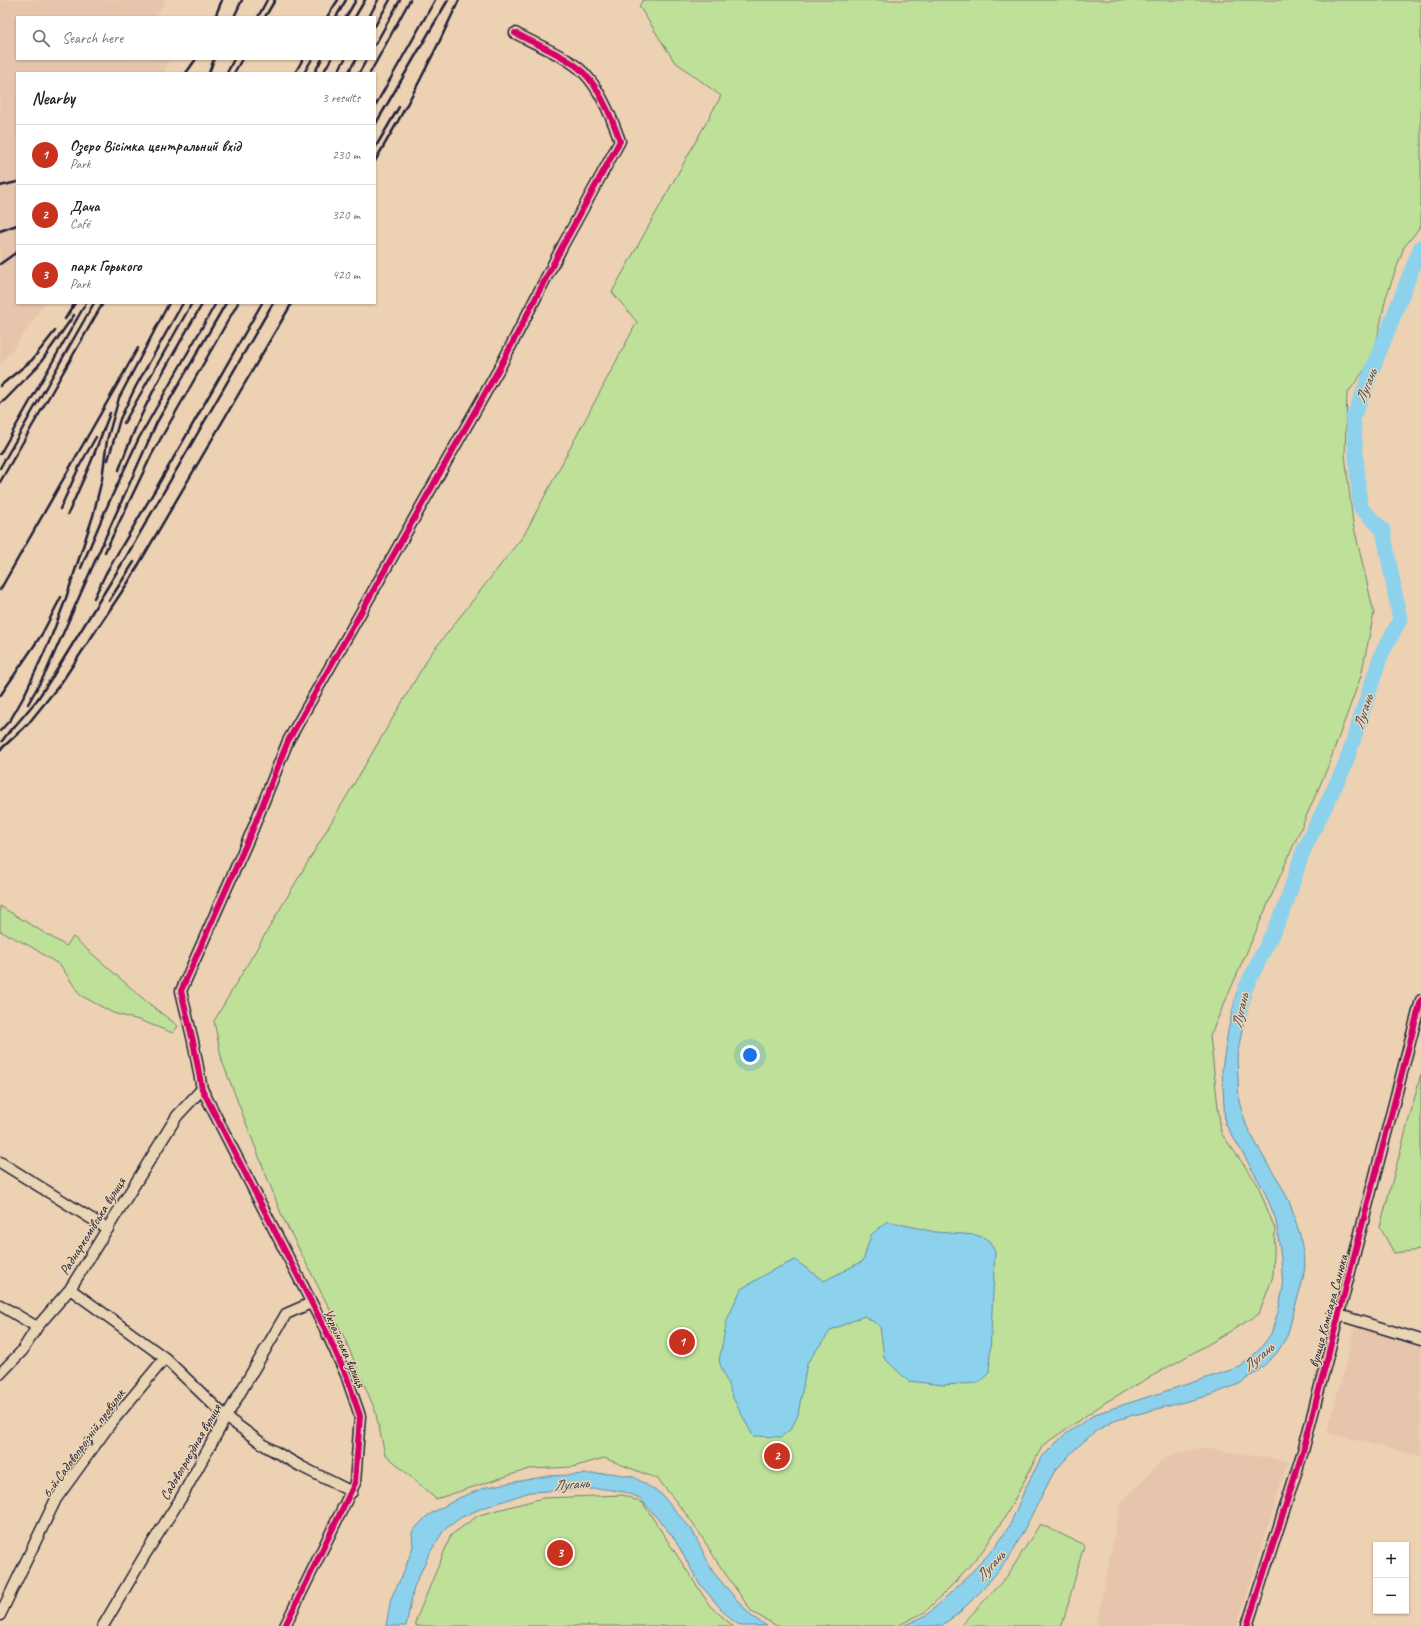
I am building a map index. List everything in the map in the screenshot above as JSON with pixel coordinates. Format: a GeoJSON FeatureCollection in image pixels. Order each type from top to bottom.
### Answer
{"type":"FeatureCollection","features":[{"type":"Feature","properties":{"kind":"street","name":"Українська вулиця"},"geometry":{"type":"LineString","coordinates":[[285,1626],[352,1492],[355,1483],[360,1416],[346,1375],[202,1089],[193,1040],[181,991],[252,831],[288,740],[500,367],[563,245],[620,141],[602,99],[585,73],[572,63],[515,33]]}},
{"type":"Feature","properties":{"kind":"street","name":"вулиця Комісара Санюка"},"geometry":{"type":"LineString","coordinates":[[1247,1626],[1303,1451],[1421,1000]]}},
{"type":"Feature","properties":{"kind":"street","name":"Раднаркомівська вулиця"},"geometry":{"type":"LineString","coordinates":[[0,1374],[22,1351],[37,1327],[70,1289],[177,1116],[202,1089]]}},
{"type":"Feature","properties":{"kind":"street"},"geometry":{"type":"LineString","coordinates":[[0,1162],[108,1229]]}},
{"type":"Feature","properties":{"kind":"street"},"geometry":{"type":"LineString","coordinates":[[70,1289],[165,1358],[226,1417],[267,1447],[302,1467],[352,1492]]}},
{"type":"Feature","properties":{"kind":"street","name":"Садовопроєздная вулиця"},"geometry":{"type":"LineString","coordinates":[[103,1626],[146,1553],[181,1498],[286,1314],[311,1304]]}},
{"type":"Feature","properties":{"kind":"street"},"geometry":{"type":"LineString","coordinates":[[0,1305],[37,1327]]}},
{"type":"Feature","properties":{"kind":"street"},"geometry":{"type":"LineString","coordinates":[[1339,1315],[1421,1340]]}},
{"type":"Feature","properties":{"kind":"street","name":"6-й Садовопроїзній провулок"},"geometry":{"type":"LineString","coordinates":[[0,1615],[56,1499],[111,1424],[165,1358]]}},
{"type":"Feature","properties":{"kind":"shaded area"},"geometry":{"type":"Polygon","coordinates":[[[0,0],[167,0],[156,16],[16,16],[16,60],[169,60],[164,72],[16,72],[16,304],[44,304],[0,365],[0,0]]]}},
{"type":"Feature","properties":{"kind":"shaded area"},"geometry":{"type":"Polygon","coordinates":[[[1355,1327],[1421,1345],[1421,1456],[1327,1433],[1355,1327]]]}},
{"type":"Feature","properties":{"kind":"shaded area"},"geometry":{"type":"Polygon","coordinates":[[[1202,1448],[1288,1461],[1237,1626],[1096,1626],[1121,1503],[1164,1458],[1177,1453],[1202,1448]]]}},
{"type":"Feature","properties":{"kind":"green space"},"geometry":{"type":"Polygon","coordinates":[[[643,0],[1421,0],[1421,226],[1404,247],[1386,297],[1373,358],[1347,394],[1345,455],[1353,523],[1374,613],[1361,676],[1327,769],[1210,1036],[1221,1133],[1257,1183],[1275,1229],[1273,1276],[1259,1314],[1106,1402],[1043,1445],[1008,1512],[984,1549],[955,1582],[925,1612],[897,1626],[777,1626],[752,1612],[720,1566],[693,1523],[658,1479],[604,1458],[573,1467],[529,1469],[436,1499],[385,1454],[375,1410],[344,1337],[282,1216],[222,1061],[214,1021],[430,655],[524,535],[637,322],[612,292],[721,96],[674,61],[639,6],[643,0]]]}},
{"type":"Feature","properties":{"kind":"green space"},"geometry":{"type":"Polygon","coordinates":[[[0,906],[66,946],[73,937],[147,1002],[178,1026],[173,1033],[139,1020],[113,1013],[80,995],[61,966],[30,946],[0,931],[0,906]]]}},
{"type":"Feature","properties":{"kind":"green space"},"geometry":{"type":"Polygon","coordinates":[[[1421,1074],[1421,1250],[1394,1253],[1380,1227],[1421,1074]]]}},
{"type":"Feature","properties":{"kind":"green space"},"geometry":{"type":"Polygon","coordinates":[[[623,1495],[643,1503],[710,1606],[733,1626],[416,1626],[416,1620],[451,1535],[479,1515],[543,1498],[623,1495]]]}},
{"type":"Feature","properties":{"kind":"green space"},"geometry":{"type":"Polygon","coordinates":[[[1040,1524],[1084,1545],[1062,1626],[961,1626],[1008,1575],[1040,1524]]]}},
{"type":"Feature","properties":{"kind":"water"},"geometry":{"type":"Polygon","coordinates":[[[1237,991],[1249,993],[1237,1056],[1239,1102],[1247,1127],[1289,1201],[1300,1235],[1305,1266],[1303,1279],[1287,1336],[1277,1353],[1258,1371],[1239,1384],[1211,1395],[1114,1421],[1096,1431],[1075,1449],[1054,1472],[1011,1555],[984,1588],[959,1613],[941,1626],[903,1626],[927,1615],[967,1577],[997,1545],[1010,1525],[1025,1489],[1041,1458],[1063,1436],[1095,1414],[1240,1367],[1260,1349],[1271,1334],[1278,1312],[1283,1288],[1276,1220],[1264,1190],[1225,1123],[1222,1069],[1228,1031],[1237,991]]]}},
{"type":"Feature","properties":{"kind":"water"},"geometry":{"type":"Polygon","coordinates":[[[887,1221],[935,1232],[976,1235],[985,1238],[990,1242],[995,1252],[989,1373],[978,1383],[943,1385],[908,1381],[884,1358],[880,1326],[864,1316],[831,1330],[807,1363],[798,1415],[791,1429],[781,1437],[753,1436],[733,1398],[719,1361],[727,1320],[741,1289],[771,1271],[795,1260],[824,1281],[863,1261],[871,1235],[887,1221]]]}},
{"type":"Feature","properties":{"kind":"water"},"geometry":{"type":"Polygon","coordinates":[[[611,1473],[634,1477],[661,1494],[692,1530],[713,1572],[751,1616],[767,1626],[741,1626],[728,1617],[699,1583],[674,1538],[640,1498],[624,1492],[606,1489],[584,1489],[530,1492],[480,1509],[460,1518],[444,1530],[429,1554],[414,1587],[406,1626],[386,1626],[391,1598],[403,1574],[413,1547],[412,1532],[427,1516],[461,1497],[487,1487],[548,1476],[611,1473]]]}},
{"type":"Feature","properties":{"kind":"waterway","name":"Лугань"},"geometry":{"type":"LineString","coordinates":[[1240,1012],[1245,989],[1284,910],[1302,854],[1345,766],[1381,655],[1400,620],[1383,530],[1360,507],[1353,418],[1421,247]]}},
{"type":"Feature","properties":{"kind":"railway"},"geometry":{"type":"LineString","coordinates":[[215,16],[222,0]]}},
{"type":"Feature","properties":{"kind":"railway"},"geometry":{"type":"LineString","coordinates":[[234,16],[242,0]]}},
{"type":"Feature","properties":{"kind":"railway"},"geometry":{"type":"LineString","coordinates":[[259,16],[267,0]]}},
{"type":"Feature","properties":{"kind":"railway"},"geometry":{"type":"LineString","coordinates":[[266,16],[275,0]]}},
{"type":"Feature","properties":{"kind":"railway"},"geometry":{"type":"LineString","coordinates":[[328,16],[338,0]]}},
{"type":"Feature","properties":{"kind":"railway"},"geometry":{"type":"LineString","coordinates":[[337,16],[346,0]]}},
{"type":"Feature","properties":{"kind":"railway"},"geometry":{"type":"LineString","coordinates":[[347,16],[356,0]]}},
{"type":"Feature","properties":{"kind":"railway"},"geometry":{"type":"LineString","coordinates":[[356,16],[365,0]]}},
{"type":"Feature","properties":{"kind":"railway"},"geometry":{"type":"LineString","coordinates":[[370,16],[378,0]]}},
{"type":"Feature","properties":{"kind":"railway"},"geometry":{"type":"LineString","coordinates":[[376,24],[390,0]]}},
{"type":"Feature","properties":{"kind":"railway"},"geometry":{"type":"LineString","coordinates":[[376,43],[400,0]]}},
{"type":"Feature","properties":{"kind":"railway"},"geometry":{"type":"LineString","coordinates":[[371,72],[410,0]]}},
{"type":"Feature","properties":{"kind":"railway"},"geometry":{"type":"LineString","coordinates":[[376,104],[435,0]]}},
{"type":"Feature","properties":{"kind":"railway"},"geometry":{"type":"LineString","coordinates":[[376,123],[448,0]]}},
{"type":"Feature","properties":{"kind":"railway"},"geometry":{"type":"LineString","coordinates":[[376,159],[419,82],[459,0]]}},
{"type":"Feature","properties":{"kind":"railway"},"geometry":{"type":"LineString","coordinates":[[187,72],[195,60]]}},
{"type":"Feature","properties":{"kind":"railway"},"geometry":{"type":"LineString","coordinates":[[209,72],[214,60]]}},
{"type":"Feature","properties":{"kind":"railway"},"geometry":{"type":"LineString","coordinates":[[228,72],[234,60]]}},
{"type":"Feature","properties":{"kind":"railway"},"geometry":{"type":"LineString","coordinates":[[235,72],[241,60]]}},
{"type":"Feature","properties":{"kind":"railway"},"geometry":{"type":"LineString","coordinates":[[296,72],[302,60]]}},
{"type":"Feature","properties":{"kind":"railway"},"geometry":{"type":"LineString","coordinates":[[305,72],[311,60]]}},
{"type":"Feature","properties":{"kind":"railway"},"geometry":{"type":"LineString","coordinates":[[315,72],[321,60]]}},
{"type":"Feature","properties":{"kind":"railway"},"geometry":{"type":"LineString","coordinates":[[324,72],[330,60]]}},
{"type":"Feature","properties":{"kind":"railway"},"geometry":{"type":"LineString","coordinates":[[338,72],[344,60]]}},
{"type":"Feature","properties":{"kind":"railway"},"geometry":{"type":"LineString","coordinates":[[349,72],[355,60]]}},
{"type":"Feature","properties":{"kind":"railway"},"geometry":{"type":"LineString","coordinates":[[360,72],[366,60]]}},
{"type":"Feature","properties":{"kind":"railway"},"geometry":{"type":"LineString","coordinates":[[376,146],[399,107]]}},
{"type":"Feature","properties":{"kind":"railway"},"geometry":{"type":"LineString","coordinates":[[0,186],[16,182]]}},
{"type":"Feature","properties":{"kind":"railway"},"geometry":{"type":"LineString","coordinates":[[0,231],[16,225]]}},
{"type":"Feature","properties":{"kind":"railway"},"geometry":{"type":"LineString","coordinates":[[0,264],[16,253]]}},
{"type":"Feature","properties":{"kind":"railway"},"geometry":{"type":"LineString","coordinates":[[65,319],[74,304]]}},
{"type":"Feature","properties":{"kind":"railway"},"geometry":{"type":"LineString","coordinates":[[0,454],[85,304]]}},
{"type":"Feature","properties":{"kind":"railway"},"geometry":{"type":"LineString","coordinates":[[0,468],[93,304]]}},
{"type":"Feature","properties":{"kind":"railway"},"geometry":{"type":"LineString","coordinates":[[0,482],[102,304]]}},
{"type":"Feature","properties":{"kind":"railway"},"geometry":{"type":"LineString","coordinates":[[0,731],[11,719],[23,698],[50,640],[65,601],[93,516],[102,479],[107,440],[119,398],[168,304]]}},
{"type":"Feature","properties":{"kind":"railway"},"geometry":{"type":"LineString","coordinates":[[108,460],[120,419],[136,386],[182,304]]}},
{"type":"Feature","properties":{"kind":"railway"},"geometry":{"type":"LineString","coordinates":[[124,423],[191,304]]}},
{"type":"Feature","properties":{"kind":"railway"},"geometry":{"type":"LineString","coordinates":[[119,470],[146,405],[168,363],[202,304]]}},
{"type":"Feature","properties":{"kind":"railway"},"geometry":{"type":"LineString","coordinates":[[81,568],[105,511],[139,438],[215,304]]}},
{"type":"Feature","properties":{"kind":"railway"},"geometry":{"type":"LineString","coordinates":[[28,704],[46,672],[157,422],[225,304]]}},
{"type":"Feature","properties":{"kind":"railway"},"geometry":{"type":"LineString","coordinates":[[105,552],[152,454],[237,304]]}},
{"type":"Feature","properties":{"kind":"railway"},"geometry":{"type":"LineString","coordinates":[[94,598],[106,573],[261,304]]}},
{"type":"Feature","properties":{"kind":"railway"},"geometry":{"type":"LineString","coordinates":[[9,733],[37,700],[53,676],[126,557],[272,304]]}},
{"type":"Feature","properties":{"kind":"railway"},"geometry":{"type":"LineString","coordinates":[[0,750],[28,724],[61,683],[129,581],[291,304]]}},
{"type":"Feature","properties":{"kind":"railway"},"geometry":{"type":"LineString","coordinates":[[0,403],[5,400],[38,366],[74,315]]}},
{"type":"Feature","properties":{"kind":"railway"},"geometry":{"type":"LineString","coordinates":[[0,386],[32,360],[55,331]]}},
{"type":"Feature","properties":{"kind":"railway"},"geometry":{"type":"LineString","coordinates":[[0,590],[138,348]]}},
{"type":"Feature","properties":{"kind":"railway"},"geometry":{"type":"LineString","coordinates":[[68,514],[91,462],[110,413]]}},
{"type":"Feature","properties":{"kind":"railway"},"geometry":{"type":"LineString","coordinates":[[60,509],[80,465],[96,437]]}},
{"type":"Feature","properties":{"kind":"railway"},"geometry":{"type":"LineString","coordinates":[[109,601],[134,562]]}},
{"type":"Feature","properties":{"kind":"railway"},"geometry":{"type":"LineString","coordinates":[[0,696],[42,634],[61,597]]}},
{"type":"Feature","properties":{"kind":"railway"},"geometry":{"type":"LineString","coordinates":[[2,741],[11,729]]}},
{"type":"Feature","properties":{"kind":"cycle path"},"geometry":{"type":"LineString","coordinates":[[285,1626],[355,1483],[360,1416],[346,1375],[327,1333],[202,1089],[193,1041],[181,991],[252,831],[288,741],[500,367],[563,245],[620,141],[601,96],[584,73],[578,67],[561,56],[515,33]]}},
{"type":"Feature","properties":{"kind":"cycle path"},"geometry":{"type":"LineString","coordinates":[[1247,1626],[1303,1451],[1421,1000]]}},
{"type":"Feature","properties":{"kind":"place","name":"Озеро Вісімка центральний вхід"},"geometry":{"type":"Point","coordinates":[682,1342]}},
{"type":"Feature","properties":{"kind":"place","name":"Дача"},"geometry":{"type":"Point","coordinates":[777,1456]}},
{"type":"Feature","properties":{"kind":"place","name":"парк Горького"},"geometry":{"type":"Point","coordinates":[560,1553]}}]}
